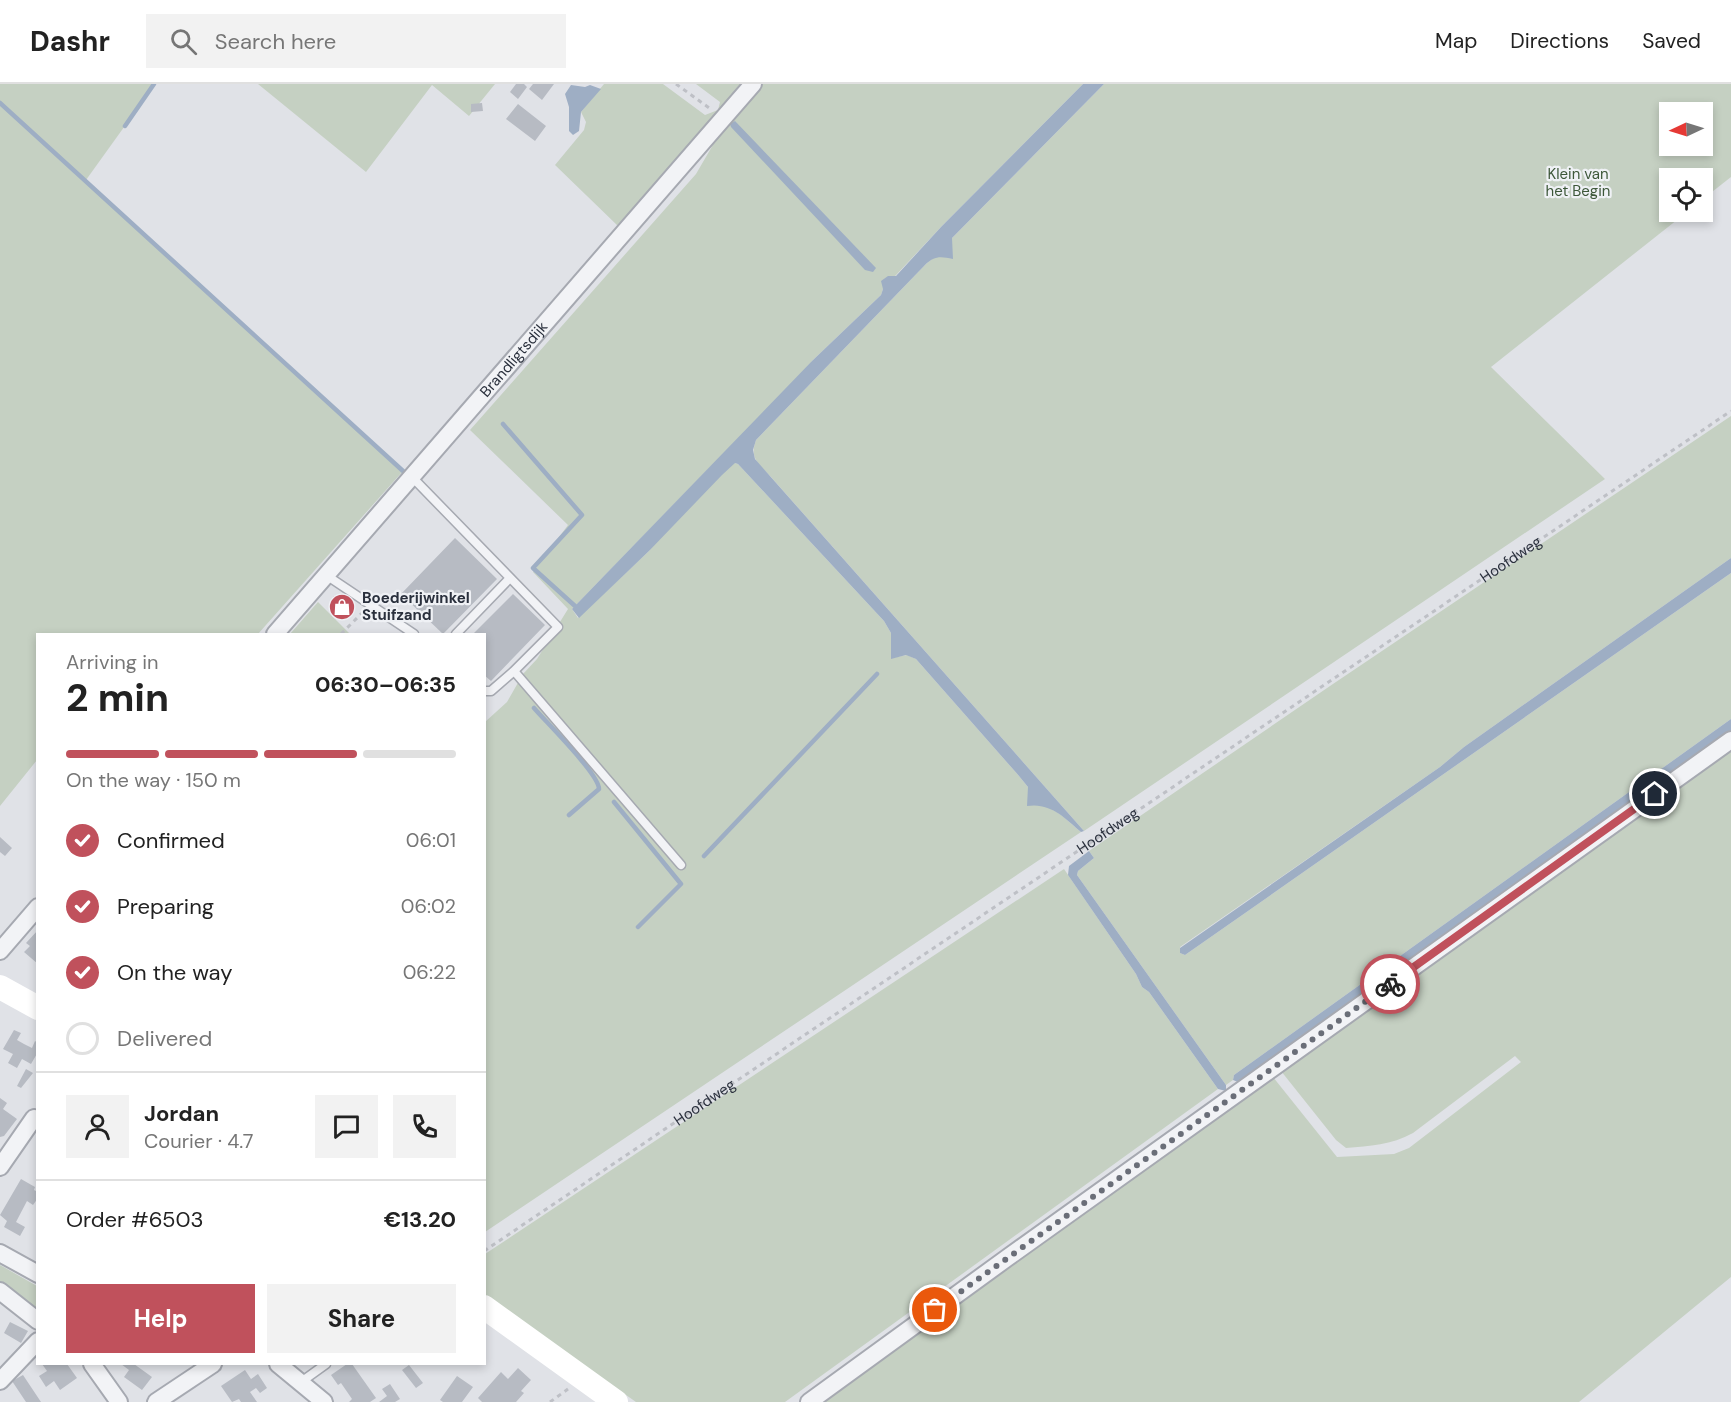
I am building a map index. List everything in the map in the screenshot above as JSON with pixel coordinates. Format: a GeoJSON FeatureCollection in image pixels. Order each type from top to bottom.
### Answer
{"type":"FeatureCollection","features":[{"type":"Feature","properties":{"kind":"street","name":"Brandligtsdijk"},"geometry":{"type":"LineString","coordinates":[[275,633],[753,84]]}},
{"type":"Feature","properties":{"kind":"street"},"geometry":{"type":"LineString","coordinates":[[809,1402],[1731,740]]}},
{"type":"Feature","properties":{"kind":"street"},"geometry":{"type":"LineString","coordinates":[[0,951],[36,910]]}},
{"type":"Feature","properties":{"kind":"street"},"geometry":{"type":"LineString","coordinates":[[0,987],[36,1007]]}},
{"type":"Feature","properties":{"kind":"street"},"geometry":{"type":"LineString","coordinates":[[0,1167],[34,1119]]}},
{"type":"Feature","properties":{"kind":"street"},"geometry":{"type":"LineString","coordinates":[[0,1253],[36,1273]]}},
{"type":"Feature","properties":{"kind":"street"},"geometry":{"type":"LineString","coordinates":[[0,1291],[36,1319]]}},
{"type":"Feature","properties":{"kind":"street"},"geometry":{"type":"LineString","coordinates":[[486,1308],[616,1402]]}},
{"type":"Feature","properties":{"kind":"street"},"geometry":{"type":"LineString","coordinates":[[0,1381],[36,1343]]}},
{"type":"Feature","properties":{"kind":"street"},"geometry":{"type":"LineString","coordinates":[[93,1365],[119,1402]]}},
{"type":"Feature","properties":{"kind":"street"},"geometry":{"type":"LineString","coordinates":[[156,1402],[212,1365]]}},
{"type":"Feature","properties":{"kind":"street"},"geometry":{"type":"LineString","coordinates":[[279,1365],[324,1402]]}},
{"type":"Feature","properties":{"kind":"lane"},"geometry":{"type":"LineString","coordinates":[[412,477],[558,627],[514,671],[491,691],[486,691]]}},
{"type":"Feature","properties":{"kind":"lane"},"geometry":{"type":"LineString","coordinates":[[326,575],[413,633]]}},
{"type":"Feature","properties":{"kind":"lane"},"geometry":{"type":"LineString","coordinates":[[457,633],[510,578]]}},
{"type":"Feature","properties":{"kind":"lane"},"geometry":{"type":"LineString","coordinates":[[514,671],[681,865]]}},
{"type":"Feature","properties":{"kind":"lane"},"geometry":{"type":"LineString","coordinates":[[301,1382],[325,1365]]}},
{"type":"Feature","properties":{"kind":"path"},"geometry":{"type":"LineString","coordinates":[[676,84],[723,118]]}},
{"type":"Feature","properties":{"kind":"path","name":"Hoofdweg"},"geometry":{"type":"LineString","coordinates":[[486,1250],[1731,411]]}},
{"type":"Feature","properties":{"kind":"path"},"geometry":{"type":"LineString","coordinates":[[342,633],[370,604]]}},
{"type":"Feature","properties":{"kind":"path"},"geometry":{"type":"LineString","coordinates":[[550,1402],[574,1384]]}},
{"type":"Feature","properties":{"kind":"green space"},"geometry":{"type":"Polygon","coordinates":[[[0,84],[155,84],[86,180],[403,471],[259,633],[36,633],[36,761],[0,806],[0,84]]]}},
{"type":"Feature","properties":{"kind":"green space"},"geometry":{"type":"Polygon","coordinates":[[[258,84],[495,84],[469,116],[432,85],[366,172],[258,84]]]}},
{"type":"Feature","properties":{"kind":"green space"},"geometry":{"type":"Polygon","coordinates":[[[604,84],[663,84],[705,115],[718,110],[720,102],[696,84],[741,84],[618,226],[555,165],[584,130],[586,122],[581,112],[604,84]]]}},
{"type":"Feature","properties":{"kind":"green space"},"geometry":{"type":"Polygon","coordinates":[[[761,84],[1083,84],[941,227],[883,289],[881,295],[813,360],[735,463],[884,621],[891,633],[892,658],[907,655],[916,659],[1028,787],[1028,796],[1058,813],[1081,832],[486,1231],[486,721],[507,702],[523,674],[537,659],[568,609],[533,572],[568,525],[470,430],[696,174],[728,119],[761,84]],[[713,464],[572,609],[578,618],[649,551],[713,464]]]}},
{"type":"Feature","properties":{"kind":"green space","name":"Klein van het Begin"},"geometry":{"type":"Polygon","coordinates":[[[1104,84],[1731,84],[1731,177],[1713,191],[1713,168],[1659,168],[1659,222],[1674,222],[1491,367],[1605,479],[1084,831],[759,465],[755,457],[756,440],[925,265],[933,258],[941,256],[952,246],[952,238],[1104,84]]]}},
{"type":"Feature","properties":{"kind":"green space"},"geometry":{"type":"Polygon","coordinates":[[[1731,416],[1731,558],[1464,747],[1440,767],[1180,947],[1180,953],[1185,955],[1731,573],[1731,719],[1234,1075],[1233,1080],[1226,1085],[1077,875],[1078,871],[1094,858],[1089,851],[1731,416]]]}},
{"type":"Feature","properties":{"kind":"green space"},"geometry":{"type":"Polygon","coordinates":[[[318,602],[349,633],[291,633],[318,602]]]}},
{"type":"Feature","properties":{"kind":"green space"},"geometry":{"type":"Polygon","coordinates":[[[1731,748],[1731,1277],[1579,1402],[818,1402],[1273,1077],[1337,1157],[1394,1154],[1409,1148],[1521,1062],[1515,1056],[1405,1137],[1372,1146],[1346,1148],[1336,1140],[1281,1071],[1731,748]]]}},
{"type":"Feature","properties":{"kind":"green space"},"geometry":{"type":"Polygon","coordinates":[[[1064,869],[1136,974],[1142,987],[1149,992],[1218,1089],[785,1402],[636,1402],[486,1297],[486,1253],[1064,869]]]}},
{"type":"Feature","properties":{"kind":"green space"},"geometry":{"type":"Polygon","coordinates":[[[0,1265],[36,1285],[36,1312],[0,1282],[0,1265]]]}},
{"type":"Feature","properties":{"kind":"water"},"geometry":{"type":"Polygon","coordinates":[[[1083,84],[1104,84],[952,238],[953,259],[938,258],[925,265],[756,440],[753,450],[755,459],[1084,831],[1081,832],[1050,809],[1043,806],[1027,806],[1028,787],[1019,776],[916,659],[906,655],[891,659],[891,633],[884,621],[738,464],[735,463],[722,475],[649,551],[579,618],[572,609],[813,360],[881,295],[883,289],[881,281],[888,276],[896,276],[941,227],[1083,84]]]}},
{"type":"Feature","properties":{"kind":"water"},"geometry":{"type":"Polygon","coordinates":[[[571,85],[585,87],[590,85],[601,89],[581,112],[579,131],[573,135],[569,131],[569,107],[565,94],[571,85]]]}},
{"type":"Feature","properties":{"kind":"water"},"geometry":{"type":"Polygon","coordinates":[[[735,121],[876,268],[873,272],[865,270],[731,127],[730,124],[735,121]]]}},
{"type":"Feature","properties":{"kind":"water"},"geometry":{"type":"Polygon","coordinates":[[[1731,558],[1731,573],[1185,955],[1180,953],[1180,948],[1440,767],[1464,747],[1731,558]]]}},
{"type":"Feature","properties":{"kind":"water"},"geometry":{"type":"Polygon","coordinates":[[[1731,719],[1731,730],[1249,1075],[1238,1082],[1233,1080],[1234,1075],[1731,719]]]}},
{"type":"Feature","properties":{"kind":"water"},"geometry":{"type":"Polygon","coordinates":[[[1089,851],[1094,858],[1078,871],[1077,875],[1226,1085],[1226,1091],[1218,1089],[1149,992],[1142,987],[1136,974],[1068,875],[1069,866],[1089,851]]]}},
{"type":"Feature","properties":{"kind":"building"},"geometry":{"type":"Polygon","coordinates":[[[516,84],[524,84],[527,87],[518,99],[510,92],[516,84]]]}},
{"type":"Feature","properties":{"kind":"building"},"geometry":{"type":"Polygon","coordinates":[[[533,84],[554,84],[542,100],[529,89],[533,84]]]}},
{"type":"Feature","properties":{"kind":"building"},"geometry":{"type":"Polygon","coordinates":[[[482,103],[483,111],[471,112],[471,104],[482,103]]]}},
{"type":"Feature","properties":{"kind":"building"},"geometry":{"type":"Polygon","coordinates":[[[518,104],[546,126],[535,141],[506,119],[518,104]]]}},
{"type":"Feature","properties":{"kind":"building"},"geometry":{"type":"Polygon","coordinates":[[[455,538],[497,579],[444,633],[401,594],[455,538]]]}},
{"type":"Feature","properties":{"kind":"building"},"geometry":{"type":"Polygon","coordinates":[[[513,594],[545,625],[491,681],[486,677],[486,633],[474,633],[513,594]]]}},
{"type":"Feature","properties":{"kind":"building"},"geometry":{"type":"Polygon","coordinates":[[[337,598],[350,611],[345,619],[330,605],[337,598]]]}},
{"type":"Feature","properties":{"kind":"building"},"geometry":{"type":"Polygon","coordinates":[[[0,837],[12,848],[5,856],[0,852],[0,837]]]}},
{"type":"Feature","properties":{"kind":"building"},"geometry":{"type":"Polygon","coordinates":[[[36,932],[36,962],[24,952],[30,946],[26,943],[36,932]]]}},
{"type":"Feature","properties":{"kind":"building"},"geometry":{"type":"Polygon","coordinates":[[[14,1030],[21,1033],[17,1040],[24,1044],[32,1048],[36,1042],[36,1055],[31,1064],[22,1059],[17,1068],[8,1063],[13,1054],[3,1049],[14,1030]]]}},
{"type":"Feature","properties":{"kind":"building"},"geometry":{"type":"Polygon","coordinates":[[[26,1069],[33,1073],[21,1088],[17,1086],[26,1069]]]}},
{"type":"Feature","properties":{"kind":"building"},"geometry":{"type":"Polygon","coordinates":[[[0,1098],[7,1103],[3,1109],[17,1119],[4,1136],[0,1137],[0,1098]]]}},
{"type":"Feature","properties":{"kind":"building"},"geometry":{"type":"Polygon","coordinates":[[[21,1179],[35,1187],[36,1201],[33,1205],[27,1201],[16,1222],[25,1227],[20,1236],[4,1227],[7,1221],[0,1215],[21,1179]]]}},
{"type":"Feature","properties":{"kind":"building"},"geometry":{"type":"Polygon","coordinates":[[[10,1322],[28,1331],[21,1343],[4,1333],[10,1322]]]}},
{"type":"Feature","properties":{"kind":"building"},"geometry":{"type":"Polygon","coordinates":[[[43,1365],[68,1365],[77,1378],[60,1390],[54,1381],[46,1387],[39,1376],[47,1371],[43,1365]]]}},
{"type":"Feature","properties":{"kind":"building"},"geometry":{"type":"Polygon","coordinates":[[[122,1365],[135,1365],[152,1377],[142,1390],[124,1377],[129,1370],[122,1365]]]}},
{"type":"Feature","properties":{"kind":"building"},"geometry":{"type":"Polygon","coordinates":[[[346,1365],[353,1365],[376,1398],[370,1402],[349,1402],[352,1399],[341,1383],[338,1385],[331,1375],[346,1365]]]}},
{"type":"Feature","properties":{"kind":"building"},"geometry":{"type":"Polygon","coordinates":[[[409,1365],[423,1383],[416,1388],[402,1370],[409,1365]]]}},
{"type":"Feature","properties":{"kind":"building"},"geometry":{"type":"Polygon","coordinates":[[[518,1368],[531,1380],[521,1391],[524,1393],[516,1402],[482,1402],[478,1398],[501,1372],[508,1379],[518,1368]]]}},
{"type":"Feature","properties":{"kind":"building"},"geometry":{"type":"Polygon","coordinates":[[[245,1370],[251,1379],[258,1374],[267,1388],[260,1393],[256,1388],[250,1392],[257,1402],[241,1402],[239,1399],[232,1402],[221,1386],[245,1370]]]}},
{"type":"Feature","properties":{"kind":"building"},"geometry":{"type":"Polygon","coordinates":[[[23,1375],[41,1402],[26,1402],[12,1381],[23,1375]]]}},
{"type":"Feature","properties":{"kind":"building"},"geometry":{"type":"Polygon","coordinates":[[[457,1376],[473,1387],[462,1402],[443,1402],[440,1400],[457,1376]]]}},
{"type":"Feature","properties":{"kind":"building"},"geometry":{"type":"Polygon","coordinates":[[[390,1384],[400,1399],[395,1402],[379,1402],[387,1396],[382,1389],[390,1384]]]}},
{"type":"Feature","properties":{"kind":"waterway"},"geometry":{"type":"LineString","coordinates":[[125,126],[154,84]]}},
{"type":"Feature","properties":{"kind":"waterway"},"geometry":{"type":"LineString","coordinates":[[0,103],[403,471]]}},
{"type":"Feature","properties":{"kind":"waterway"},"geometry":{"type":"LineString","coordinates":[[503,424],[582,515],[533,568],[575,606]]}},
{"type":"Feature","properties":{"kind":"waterway"},"geometry":{"type":"LineString","coordinates":[[704,856],[877,674]]}},
{"type":"Feature","properties":{"kind":"waterway"},"geometry":{"type":"LineString","coordinates":[[534,708],[582,760],[597,782],[599,789],[569,815]]}},
{"type":"Feature","properties":{"kind":"waterway"},"geometry":{"type":"LineString","coordinates":[[614,802],[681,884],[638,927]]}},
{"type":"Feature","properties":{"kind":"way so far"},"geometry":{"type":"LineString","coordinates":[[935,1310],[1390,984]]}},
{"type":"Feature","properties":{"kind":"place","name":"Boederijwinkel Stuifzand"},"geometry":{"type":"Point","coordinates":[342,607]}},
{"type":"Feature","properties":{"kind":"route"},"geometry":{"type":"LineString","coordinates":[[1390,984],[1655,794]]}}]}
